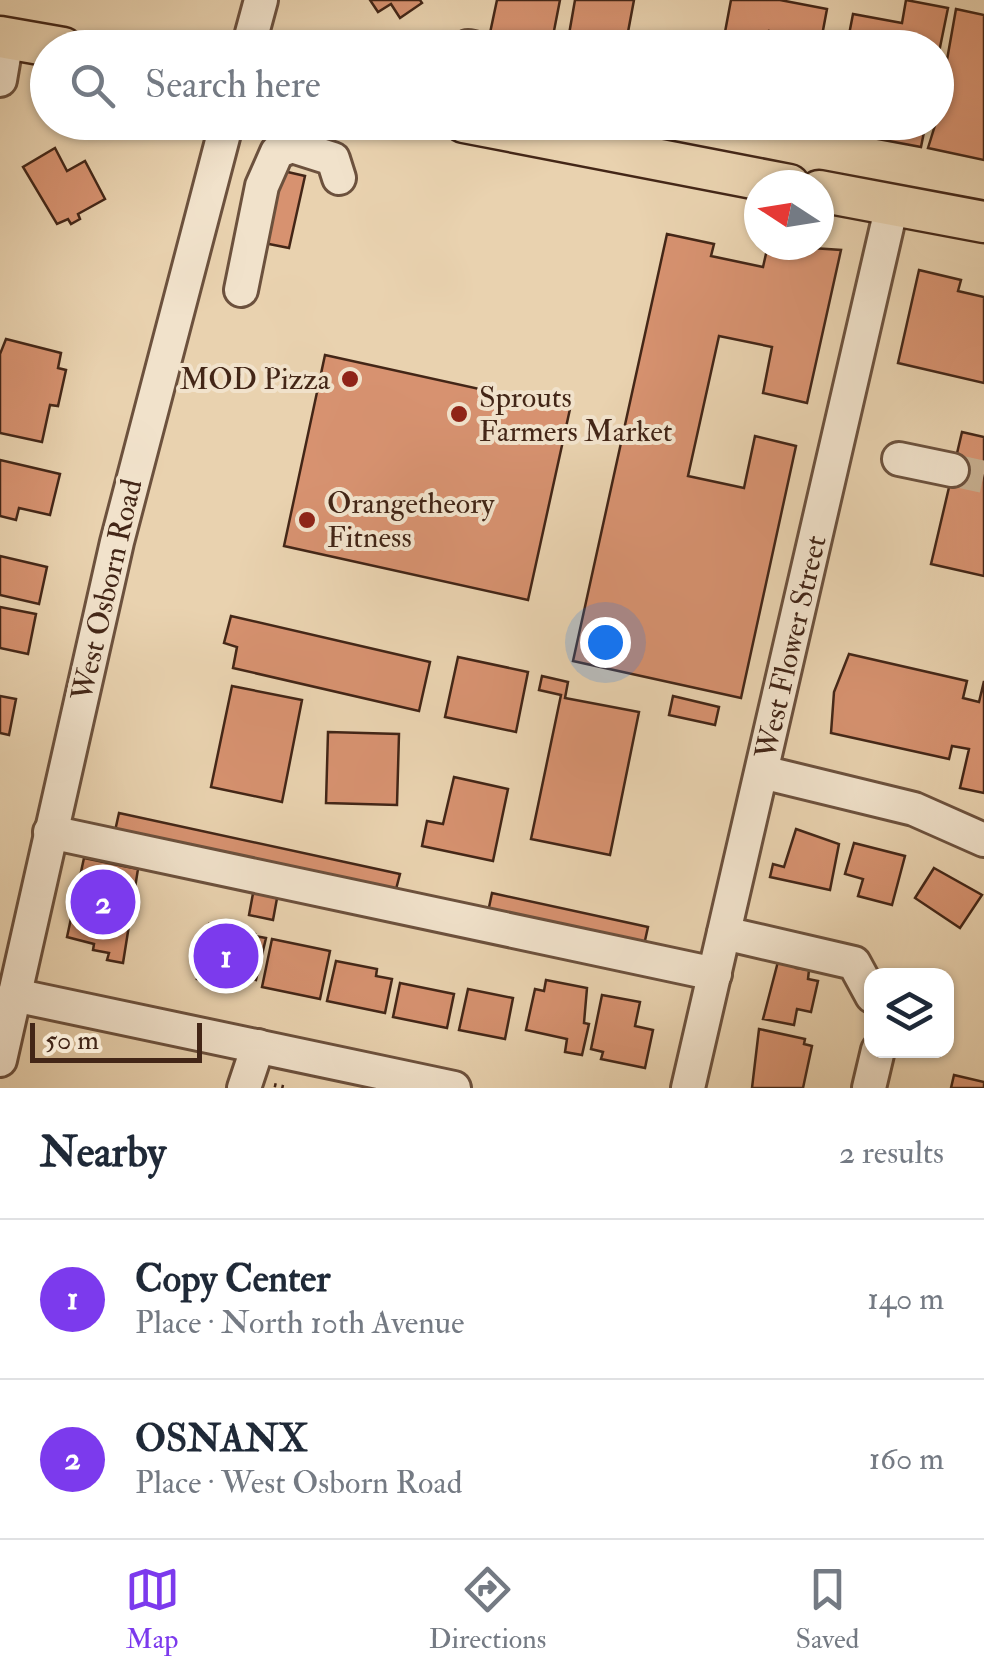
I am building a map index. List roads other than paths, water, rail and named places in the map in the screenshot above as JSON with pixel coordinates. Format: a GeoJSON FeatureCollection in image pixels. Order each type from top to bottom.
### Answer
{"type":"FeatureCollection","features":[{"type":"Feature","properties":{"kind":"main road"},"geometry":{"type":"LineString","coordinates":[[4,38],[30,42]]}},
{"type":"Feature","properties":{"kind":"main road"},"geometry":{"type":"LineString","coordinates":[[557,140],[744,176]]}},
{"type":"Feature","properties":{"kind":"main road"},"geometry":{"type":"LineString","coordinates":[[834,194],[984,222]]}},
{"type":"Feature","properties":{"kind":"street"},"geometry":{"type":"LineString","coordinates":[[253,30],[261,0]]}},
{"type":"Feature","properties":{"kind":"street"},"geometry":{"type":"LineString","coordinates":[[0,80],[4,38]]}},
{"type":"Feature","properties":{"kind":"street","name":"West Osborn Road"},"geometry":{"type":"LineString","coordinates":[[1,1050],[180,288],[221,140]]}},
{"type":"Feature","properties":{"kind":"street"},"geometry":{"type":"LineString","coordinates":[[242,290],[262,186],[277,152],[292,146],[333,160],[339,178]]}},
{"type":"Feature","properties":{"kind":"street","name":"West Flower Street"},"geometry":{"type":"LineString","coordinates":[[688,1088],[892,205]]}},
{"type":"Feature","properties":{"kind":"street"},"geometry":{"type":"LineString","coordinates":[[899,459],[952,470]]}},
{"type":"Feature","properties":{"kind":"street"},"geometry":{"type":"LineString","coordinates":[[762,772],[914,809],[984,840]]}},
{"type":"Feature","properties":{"kind":"street"},"geometry":{"type":"LineString","coordinates":[[50,832],[715,974]]}},
{"type":"Feature","properties":{"kind":"street"},"geometry":{"type":"LineString","coordinates":[[724,933],[854,963],[864,981]]}},
{"type":"Feature","properties":{"kind":"street"},"geometry":{"type":"LineString","coordinates":[[14,995],[454,1088]]}},
{"type":"Feature","properties":{"kind":"street"},"geometry":{"type":"LineString","coordinates":[[244,1088],[258,1046]]}},
{"type":"Feature","properties":{"kind":"street"},"geometry":{"type":"LineString","coordinates":[[869,1088],[876,1058]]}},
{"type":"Feature","properties":{"kind":"tunnel"},"geometry":{"type":"LineString","coordinates":[[952,470],[984,477]]}},
{"type":"Feature","properties":{"kind":"place","name":"MOD Pizza"},"geometry":{"type":"Point","coordinates":[350,379]}},
{"type":"Feature","properties":{"kind":"place","name":"Sprouts Farmers Market"},"geometry":{"type":"Point","coordinates":[459,414]}},
{"type":"Feature","properties":{"kind":"place","name":"Orangetheory Fitness"},"geometry":{"type":"Point","coordinates":[307,520]}},
{"type":"Feature","properties":{"kind":"place","name":"OSNANX"},"geometry":{"type":"Point","coordinates":[103,902]}},
{"type":"Feature","properties":{"kind":"place","name":"Copy Center"},"geometry":{"type":"Point","coordinates":[226,956]}}]}
